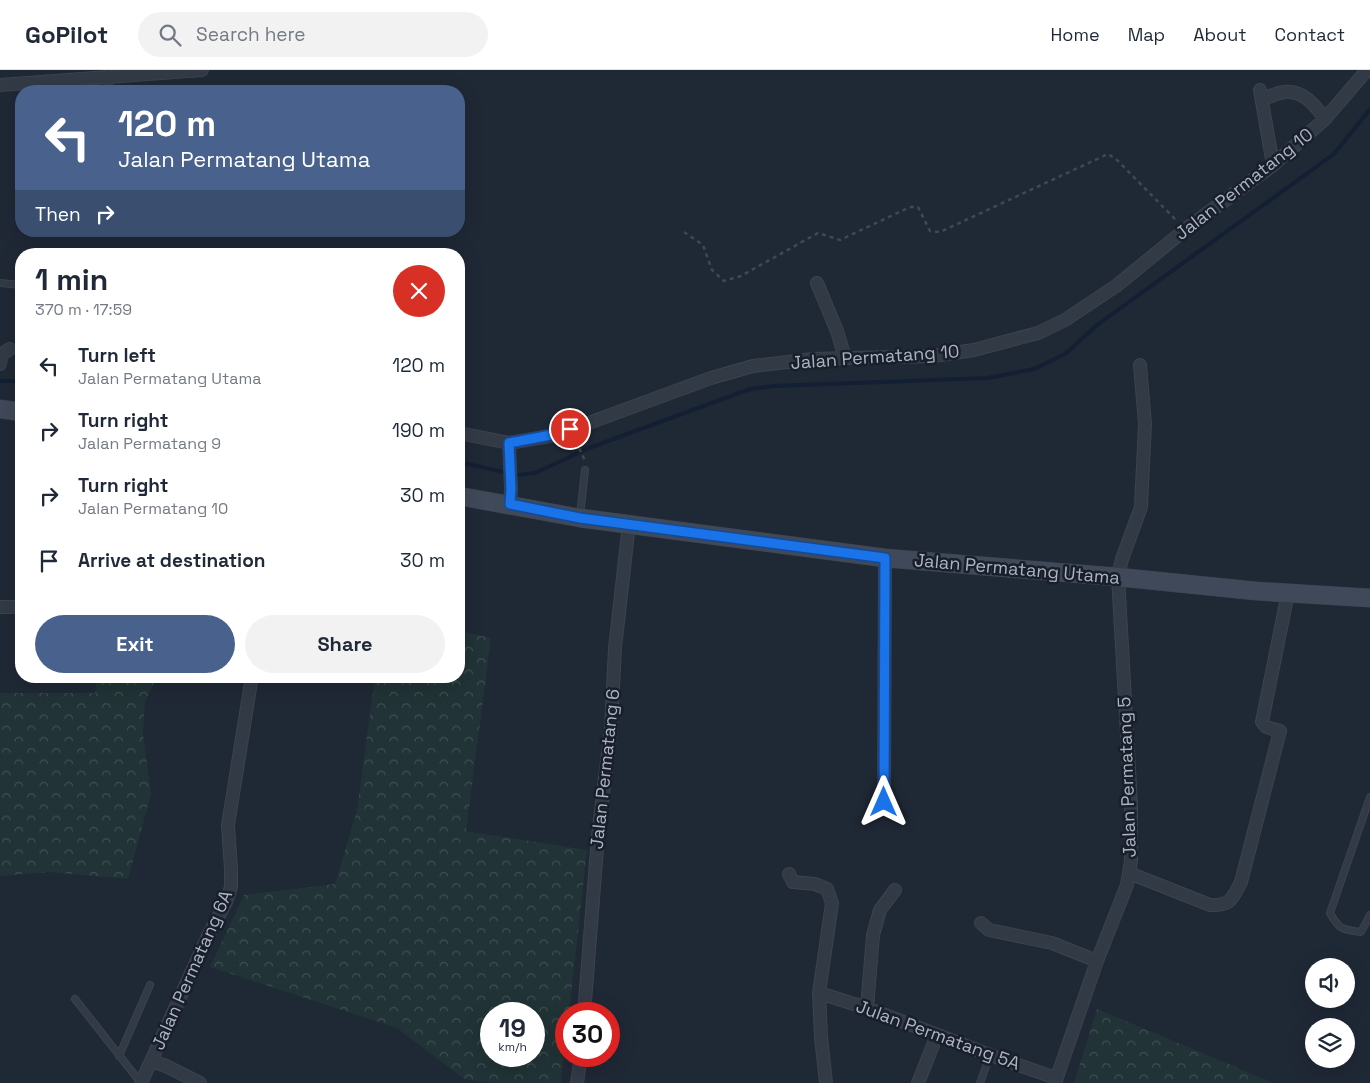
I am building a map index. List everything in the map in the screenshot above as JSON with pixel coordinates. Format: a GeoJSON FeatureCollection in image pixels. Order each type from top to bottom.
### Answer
{"type":"FeatureCollection","features":[{"type":"Feature","properties":{"kind":"street"},"geometry":{"type":"LineString","coordinates":[[0,85],[108,74],[202,70]]}},
{"type":"Feature","properties":{"kind":"street","name":"Jalan Permatang 10"},"geometry":{"type":"LineString","coordinates":[[509,447],[556,434],[711,378],[754,366],[813,359],[933,356],[974,350],[1038,333],[1064,320],[1116,286],[1186,229],[1273,165],[1325,118],[1367,70]]}},
{"type":"Feature","properties":{"kind":"street"},"geometry":{"type":"LineString","coordinates":[[1273,165],[1261,94],[1286,92],[1302,95],[1314,103],[1325,118]]}},
{"type":"Feature","properties":{"kind":"street"},"geometry":{"type":"LineString","coordinates":[[817,283],[837,331],[845,358]]}},
{"type":"Feature","properties":{"kind":"street","name":"Jalan Permatang 5"},"geometry":{"type":"LineString","coordinates":[[1056,1081],[1097,961],[1127,886],[1131,861],[1131,804],[1118,577],[1122,560],[1141,507],[1145,424],[1140,365]]}},
{"type":"Feature","properties":{"kind":"street"},"geometry":{"type":"LineString","coordinates":[[0,409],[15,411]]}},
{"type":"Feature","properties":{"kind":"street"},"geometry":{"type":"LineString","coordinates":[[465,435],[509,447],[511,497]]}},
{"type":"Feature","properties":{"kind":"street","name":"Jalan Permatang Utama"},"geometry":{"type":"LineString","coordinates":[[465,496],[511,497],[580,518],[885,558],[1288,593],[1370,598]]}},
{"type":"Feature","properties":{"kind":"street","name":"Jalan Permatang 6"},"geometry":{"type":"LineString","coordinates":[[585,1002],[598,836],[610,728],[615,648],[628,524]]}},
{"type":"Feature","properties":{"kind":"street"},"geometry":{"type":"LineString","coordinates":[[884,802],[885,558]]}},
{"type":"Feature","properties":{"kind":"street"},"geometry":{"type":"LineString","coordinates":[[1129,873],[1210,905],[1222,906],[1232,901],[1241,882],[1280,731],[1266,727],[1262,722],[1288,593]]}},
{"type":"Feature","properties":{"kind":"street"},"geometry":{"type":"LineString","coordinates":[[0,607],[15,607]]}},
{"type":"Feature","properties":{"kind":"street","name":"Jalan Permatang 6A"},"geometry":{"type":"LineString","coordinates":[[141,1083],[209,934],[226,902],[230,887],[231,869],[228,825],[251,683]]}},
{"type":"Feature","properties":{"kind":"street"},"geometry":{"type":"LineString","coordinates":[[789,874],[793,882],[815,884],[827,889],[832,903],[819,993],[826,1083]]}},
{"type":"Feature","properties":{"kind":"street"},"geometry":{"type":"LineString","coordinates":[[867,1008],[873,935],[880,910],[895,890]]}},
{"type":"Feature","properties":{"kind":"street"},"geometry":{"type":"LineString","coordinates":[[981,923],[989,930],[1052,943],[1097,961]]}},
{"type":"Feature","properties":{"kind":"street","name":"Julan Permatang 5A"},"geometry":{"type":"LineString","coordinates":[[819,993],[867,1008],[1056,1081]]}},
{"type":"Feature","properties":{"kind":"street"},"geometry":{"type":"LineString","coordinates":[[918,1083],[937,1035]]}},
{"type":"Feature","properties":{"kind":"street"},"geometry":{"type":"LineString","coordinates":[[151,1061],[200,1083]]}},
{"type":"Feature","properties":{"kind":"street"},"geometry":{"type":"LineString","coordinates":[[577,1083],[579,1067]]}},
{"type":"Feature","properties":{"kind":"lane"},"geometry":{"type":"LineString","coordinates":[[0,283],[15,284]]}},
{"type":"Feature","properties":{"kind":"lane"},"geometry":{"type":"LineString","coordinates":[[580,518],[585,470]]}},
{"type":"Feature","properties":{"kind":"lane"},"geometry":{"type":"LineString","coordinates":[[1370,797],[1330,913],[1343,930],[1360,932],[1370,915]]}},
{"type":"Feature","properties":{"kind":"lane"},"geometry":{"type":"LineString","coordinates":[[119,1056],[150,985]]}},
{"type":"Feature","properties":{"kind":"lane"},"geometry":{"type":"LineString","coordinates":[[75,999],[141,1083]]}},
{"type":"Feature","properties":{"kind":"lane"},"geometry":{"type":"LineString","coordinates":[[980,1083],[990,1055]]}},
{"type":"Feature","properties":{"kind":"path"},"geometry":{"type":"LineString","coordinates":[[684,232],[703,245],[712,270],[724,281],[741,276],[818,233],[840,240],[910,207],[918,206],[930,231],[940,232],[1108,154],[1116,159],[1186,229]]}},
{"type":"Feature","properties":{"kind":"path"},"geometry":{"type":"LineString","coordinates":[[574,438],[585,459]]}},
{"type":"Feature","properties":{"kind":"green space"},"geometry":{"type":"Polygon","coordinates":[[[465,632],[491,638],[466,831],[587,850],[570,1002],[555,1002],[555,1067],[563,1067],[561,1083],[493,1083],[464,1079],[397,1028],[210,967],[244,895],[335,884],[357,810],[374,683],[465,683],[465,632]]]}},
{"type":"Feature","properties":{"kind":"green space"},"geometry":{"type":"Polygon","coordinates":[[[96,683],[154,683],[145,702],[143,734],[151,794],[128,879],[48,872],[0,876],[0,693],[95,693],[96,683]]]}},
{"type":"Feature","properties":{"kind":"green space"},"geometry":{"type":"Polygon","coordinates":[[[1097,1009],[1274,1083],[1074,1083],[1097,1009]]]}},
{"type":"Feature","properties":{"kind":"waterway"},"geometry":{"type":"LineString","coordinates":[[465,463],[517,475],[535,473],[589,448],[750,389],[774,386],[988,378],[1034,369],[1065,354],[1097,325],[1334,154],[1370,109]]}},
{"type":"Feature","properties":{"kind":"waterway"},"geometry":{"type":"LineString","coordinates":[[0,381],[15,381]]}},
{"type":"Feature","properties":{"kind":"route"},"geometry":{"type":"LineString","coordinates":[[570,429],[535,439],[509,443],[510,504],[580,518],[885,558],[884,802]]}}]}
